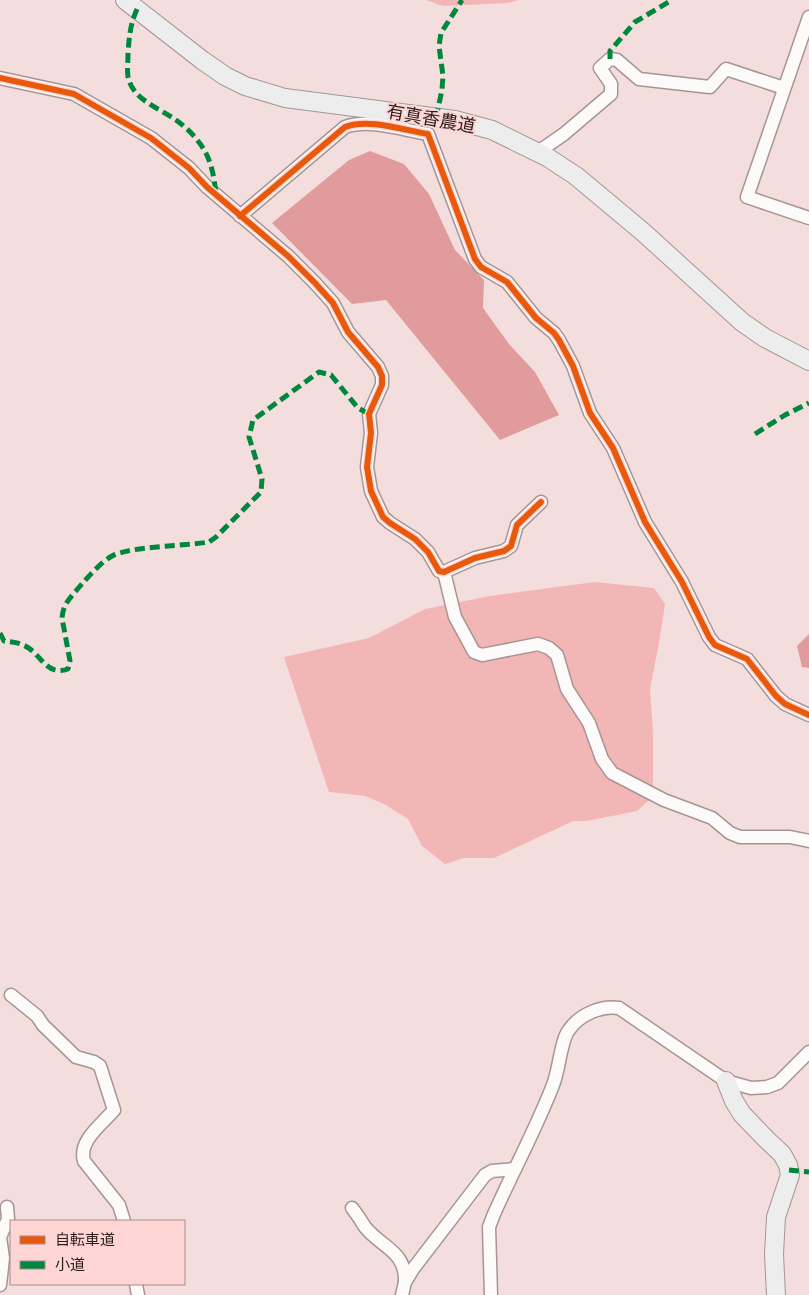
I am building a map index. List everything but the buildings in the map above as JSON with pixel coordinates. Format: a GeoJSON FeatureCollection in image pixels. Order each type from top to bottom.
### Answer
{"type":"FeatureCollection","features":[{"type":"Feature","properties":{"kind":"street","name":"有真香農道"},"geometry":{"type":"LineString","coordinates":[[125,0],[202,60],[225,76],[245,86],[285,98],[391,120],[436,118],[454,120],[492,130],[538,152],[576,176],[643,232],[742,322],[765,338],[809,362]]}},
{"type":"Feature","properties":{"kind":"street"},"geometry":{"type":"LineString","coordinates":[[809,17],[747,197],[809,218]]}},
{"type":"Feature","properties":{"kind":"street"},"geometry":{"type":"LineString","coordinates":[[538,152],[564,134],[611,94],[611,84],[600,68],[610,59],[617,60],[638,78],[710,87],[726,69],[784,88]]}},
{"type":"Feature","properties":{"kind":"street"},"geometry":{"type":"LineString","coordinates":[[0,78],[66,91],[151,138],[172,153],[207,187],[288,256],[333,303],[348,332],[378,367],[382,376],[382,385],[370,414],[370,450],[367,467],[371,490],[383,516],[390,523],[415,539],[428,552],[438,571],[444,572],[475,558],[504,551],[511,546],[517,525],[541,502]]}},
{"type":"Feature","properties":{"kind":"street"},"geometry":{"type":"LineString","coordinates":[[436,118],[428,134],[475,259],[481,266],[507,282],[536,318],[554,333],[559,340],[574,366],[590,413],[613,448],[646,522],[682,582],[709,637],[715,645],[747,658],[776,696],[786,704],[809,715]]}},
{"type":"Feature","properties":{"kind":"street"},"geometry":{"type":"LineString","coordinates":[[240,216],[345,127],[356,123],[391,120],[428,134]]}},
{"type":"Feature","properties":{"kind":"street"},"geometry":{"type":"LineString","coordinates":[[444,572],[455,617],[474,652],[482,654],[538,644],[550,648],[557,655],[567,689],[588,723],[602,759],[612,773],[664,800],[712,818],[730,833],[740,837],[790,837],[809,841]]}},
{"type":"Feature","properties":{"kind":"street"},"geometry":{"type":"LineString","coordinates":[[12,995],[37,1016],[43,1025],[76,1057],[94,1062],[100,1066],[114,1110],[83,1146],[82,1154],[84,1161],[119,1205],[124,1220]]}},
{"type":"Feature","properties":{"kind":"street"},"geometry":{"type":"LineString","coordinates":[[491,1295],[489,1227],[554,1084],[564,1038],[568,1030],[578,1020],[602,1007],[619,1008],[726,1081],[751,1088],[767,1087],[778,1083],[809,1052]]}},
{"type":"Feature","properties":{"kind":"street"},"geometry":{"type":"LineString","coordinates":[[726,1081],[734,1102],[742,1114],[782,1154],[788,1165],[790,1175],[776,1217],[774,1254],[776,1295]]}},
{"type":"Feature","properties":{"kind":"street"},"geometry":{"type":"LineString","coordinates":[[405,1282],[485,1175],[492,1171],[514,1169]]}},
{"type":"Feature","properties":{"kind":"street"},"geometry":{"type":"LineString","coordinates":[[0,1285],[3,1258],[0,1236],[8,1219],[8,1207]]}},
{"type":"Feature","properties":{"kind":"street"},"geometry":{"type":"LineString","coordinates":[[352,1208],[365,1227],[402,1262],[405,1271],[402,1295]]}},
{"type":"Feature","properties":{"kind":"shaded area"},"geometry":{"type":"Polygon","coordinates":[[[426,0],[519,0],[508,3],[443,6],[426,0]]]}},
{"type":"Feature","properties":{"kind":"shaded area"},"geometry":{"type":"Polygon","coordinates":[[[370,151],[404,164],[429,194],[455,250],[484,280],[483,308],[509,344],[535,372],[559,415],[500,440],[386,300],[352,304],[272,223],[349,160],[370,151]]]}},
{"type":"Feature","properties":{"kind":"shaded area"},"geometry":{"type":"Polygon","coordinates":[[[595,582],[654,588],[665,604],[650,689],[653,733],[653,784],[649,800],[637,811],[587,821],[573,821],[494,858],[464,858],[445,864],[422,846],[408,819],[384,804],[365,796],[329,792],[284,657],[369,638],[425,609],[490,596],[595,582]]]}},
{"type":"Feature","properties":{"kind":"shaded area"},"geometry":{"type":"Polygon","coordinates":[[[809,634],[809,668],[802,667],[797,646],[809,634]]]}},
{"type":"Feature","properties":{"kind":"marked path"},"geometry":{"type":"LineString","coordinates":[[436,118],[443,76],[439,46],[441,33],[462,0]]}},
{"type":"Feature","properties":{"kind":"marked path"},"geometry":{"type":"LineString","coordinates":[[610,59],[610,51],[635,22],[672,0]]}},
{"type":"Feature","properties":{"kind":"marked path"},"geometry":{"type":"LineString","coordinates":[[137,9],[131,26],[129,42],[128,77],[131,85],[141,98],[176,120],[198,141],[206,153],[211,166],[216,195]]}},
{"type":"Feature","properties":{"kind":"marked path"},"geometry":{"type":"LineString","coordinates":[[0,633],[4,641],[18,643],[29,648],[48,667],[60,671],[68,669],[70,661],[62,618],[64,608],[71,596],[100,565],[112,556],[132,550],[209,542],[261,492],[262,479],[249,437],[253,420],[319,372],[331,375],[358,408],[369,414]]}},
{"type":"Feature","properties":{"kind":"marked path"},"geometry":{"type":"LineString","coordinates":[[755,434],[785,415],[809,403]]}},
{"type":"Feature","properties":{"kind":"marked path"},"geometry":{"type":"LineString","coordinates":[[789,1170],[809,1172]]}},
{"type":"Feature","properties":{"kind":"cycle path"},"geometry":{"type":"LineString","coordinates":[[0,78],[74,94],[151,138],[189,168],[207,187],[288,256],[333,303],[348,332],[378,367],[382,376],[382,385],[369,414],[371,433],[367,467],[371,491],[383,517],[415,539],[428,552],[439,571],[444,572],[475,558],[504,551],[511,546],[517,525],[541,502]]}},
{"type":"Feature","properties":{"kind":"cycle path"},"geometry":{"type":"LineString","coordinates":[[240,216],[345,127],[375,124],[428,134],[475,259],[481,267],[507,282],[536,318],[554,333],[559,340],[573,366],[590,413],[613,448],[645,522],[682,582],[709,637],[715,645],[747,659],[776,696],[785,704],[809,715]]}}]}
